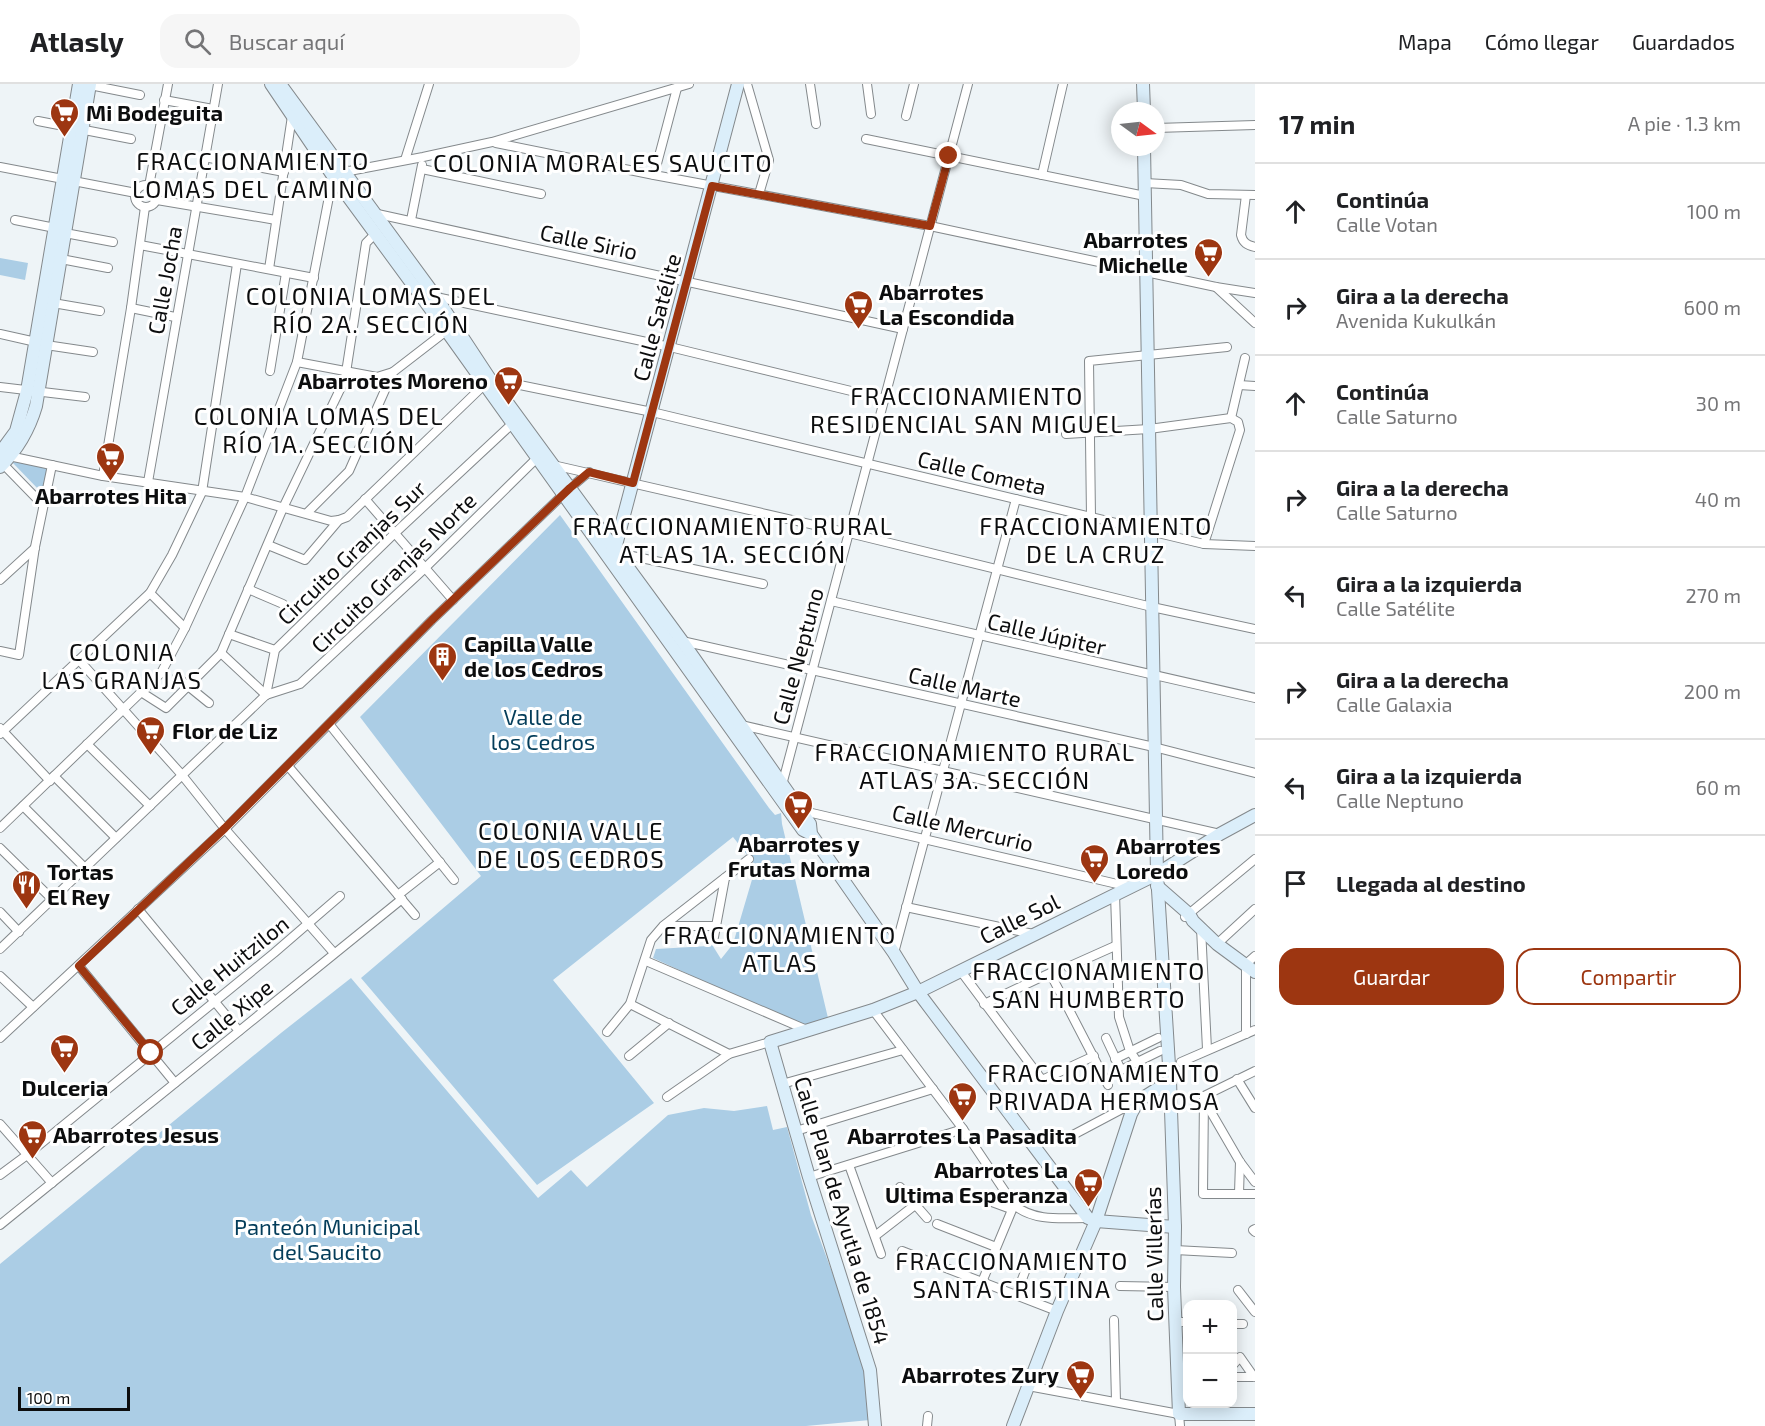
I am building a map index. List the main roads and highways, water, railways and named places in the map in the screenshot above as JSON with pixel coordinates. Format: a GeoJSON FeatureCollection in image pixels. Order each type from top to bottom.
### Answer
{"type":"FeatureCollection","features":[{"type":"Feature","properties":{"kind":"main road"},"geometry":{"type":"LineString","coordinates":[[3,460],[31,424],[33,391],[86,84]]}},
{"type":"Feature","properties":{"kind":"main road"},"geometry":{"type":"LineString","coordinates":[[275,84],[292,115],[338,174],[373,213],[436,297],[450,328]]}},
{"type":"Feature","properties":{"kind":"main road"},"geometry":{"type":"LineString","coordinates":[[275,84],[338,174],[375,234],[450,328],[487,382],[552,465],[566,492]]}},
{"type":"Feature","properties":{"kind":"main road","name":"Calle Satélite"},"geometry":{"type":"LineString","coordinates":[[613,552],[670,347],[738,84]]}},
{"type":"Feature","properties":{"kind":"main road"},"geometry":{"type":"LineString","coordinates":[[1143,84],[1144,102]]}},
{"type":"Feature","properties":{"kind":"main road","name":"Calle Villerías"},"geometry":{"type":"LineString","coordinates":[[1144,156],[1157,886],[1170,1081],[1175,1227],[1174,1287],[1181,1322],[1179,1420]]}},
{"type":"Feature","properties":{"kind":"main road"},"geometry":{"type":"LineString","coordinates":[[41,344],[53,303],[61,259],[60,231]]}},
{"type":"Feature","properties":{"kind":"main road"},"geometry":{"type":"LineString","coordinates":[[487,382],[536,459],[566,492],[682,641],[725,722],[803,830],[812,834]]}},
{"type":"Feature","properties":{"kind":"main road"},"geometry":{"type":"LineString","coordinates":[[613,552],[666,638],[740,725],[810,824],[812,834],[918,992],[1092,1219],[1175,1227]]}},
{"type":"Feature","properties":{"kind":"main road","name":"Calle Sol"},"geometry":{"type":"LineString","coordinates":[[770,1042],[873,1010],[918,992],[1130,887],[1157,886],[1220,834],[1255,815]]}},
{"type":"Feature","properties":{"kind":"main road"},"geometry":{"type":"LineString","coordinates":[[1157,886],[1217,944],[1252,964]]}},
{"type":"Feature","properties":{"kind":"main road","name":"Calle Plan de Ayutla de 1854"},"geometry":{"type":"LineString","coordinates":[[770,1042],[809,1177],[870,1370],[875,1426]]}},
{"type":"Feature","properties":{"kind":"main road"},"geometry":{"type":"LineString","coordinates":[[1013,1426],[1126,1126],[1138,1101],[1170,1081]]}},
{"type":"Feature","properties":{"kind":"main road"},"geometry":{"type":"LineString","coordinates":[[1179,1420],[1255,1414]]}},
{"type":"Feature","properties":{"kind":"place","name":"Mi Bodeguita"},"geometry":{"type":"Point","coordinates":[65,138]}},
{"type":"Feature","properties":{"kind":"place","name":"Abarrotes Michelle"},"geometry":{"type":"Point","coordinates":[1209,278]}},
{"type":"Feature","properties":{"kind":"place","name":"Abarrotes La Escondida"},"geometry":{"type":"Point","coordinates":[858,330]}},
{"type":"Feature","properties":{"kind":"place","name":"Abarrotes Moreno"},"geometry":{"type":"Point","coordinates":[509,406]}},
{"type":"Feature","properties":{"kind":"place","name":"Abarrotes Hita"},"geometry":{"type":"Point","coordinates":[111,482]}},
{"type":"Feature","properties":{"kind":"place","name":"Capilla Valle de los Cedros"},"geometry":{"type":"Point","coordinates":[443,682]}},
{"type":"Feature","properties":{"kind":"place","name":"Flor de Liz"},"geometry":{"type":"Point","coordinates":[151,756]}},
{"type":"Feature","properties":{"kind":"place","name":"Abarrotes y Frutas Norma"},"geometry":{"type":"Point","coordinates":[799,830]}},
{"type":"Feature","properties":{"kind":"place","name":"Abarrotes Loredo"},"geometry":{"type":"Point","coordinates":[1095,884]}},
{"type":"Feature","properties":{"kind":"place","name":"Tortas El Rey"},"geometry":{"type":"Point","coordinates":[26,910]}},
{"type":"Feature","properties":{"kind":"place","name":"Dulceria"},"geometry":{"type":"Point","coordinates":[65,1074]}},
{"type":"Feature","properties":{"kind":"place","name":"Abarrotes La Pasadita"},"geometry":{"type":"Point","coordinates":[962,1122]}},
{"type":"Feature","properties":{"kind":"place","name":"Abarrotes Jesus"},"geometry":{"type":"Point","coordinates":[32,1160]}},
{"type":"Feature","properties":{"kind":"place","name":"Abarrotes La Ultima Esperanza"},"geometry":{"type":"Point","coordinates":[1089,1208]}},
{"type":"Feature","properties":{"kind":"place","name":"Abarrotes Zury"},"geometry":{"type":"Point","coordinates":[1080,1400]}},
{"type":"Feature","properties":{"kind":"district","name":"COLONIA MORALES SAUCITO"},"geometry":{"type":"Point","coordinates":[603,162]}},
{"type":"Feature","properties":{"kind":"district","name":"FRACCIONAMIENTO LOMAS DEL CAMINO"},"geometry":{"type":"Point","coordinates":[253,174]}},
{"type":"Feature","properties":{"kind":"district","name":"COLONIA LOMAS DEL RÍO 2A. SECCIÓN"},"geometry":{"type":"Point","coordinates":[371,309]}},
{"type":"Feature","properties":{"kind":"district","name":"FRACCIONAMIENTO RESIDENCIAL SAN MIGUEL"},"geometry":{"type":"Point","coordinates":[967,409]}},
{"type":"Feature","properties":{"kind":"district","name":"COLONIA LOMAS DEL RÍO 1A. SECCIÓN"},"geometry":{"type":"Point","coordinates":[319,429]}},
{"type":"Feature","properties":{"kind":"district","name":"FRACCIONAMIENTO RURAL ATLAS 1A. SECCIÓN"},"geometry":{"type":"Point","coordinates":[733,539]}},
{"type":"Feature","properties":{"kind":"district","name":"FRACCIONAMIENTO DE LA CRUZ"},"geometry":{"type":"Point","coordinates":[1096,539]}},
{"type":"Feature","properties":{"kind":"district","name":"COLONIA LAS GRANJAS"},"geometry":{"type":"Point","coordinates":[122,665]}},
{"type":"Feature","properties":{"kind":"district","name":"FRACCIONAMIENTO RURAL ATLAS 3A. SECCIÓN"},"geometry":{"type":"Point","coordinates":[975,765]}},
{"type":"Feature","properties":{"kind":"district","name":"COLONIA VALLE DE LOS CEDROS"},"geometry":{"type":"Point","coordinates":[571,844]}},
{"type":"Feature","properties":{"kind":"district","name":"FRACCIONAMIENTO ATLAS"},"geometry":{"type":"Point","coordinates":[780,948]}},
{"type":"Feature","properties":{"kind":"district","name":"FRACCIONAMIENTO SAN HUMBERTO"},"geometry":{"type":"Point","coordinates":[1089,984]}},
{"type":"Feature","properties":{"kind":"district","name":"FRACCIONAMIENTO PRIVADA HERMOSA"},"geometry":{"type":"Point","coordinates":[1104,1086]}},
{"type":"Feature","properties":{"kind":"district","name":"FRACCIONAMIENTO SANTA CRISTINA"},"geometry":{"type":"Point","coordinates":[1012,1274]}},
{"type":"Feature","properties":{"kind":"park label","name":"Valle de los Cedros"},"geometry":{"type":"Point","coordinates":[543,728]}},
{"type":"Feature","properties":{"kind":"park label","name":"Panteón Municipal del Saucito"},"geometry":{"type":"Point","coordinates":[327,1238]}}]}
